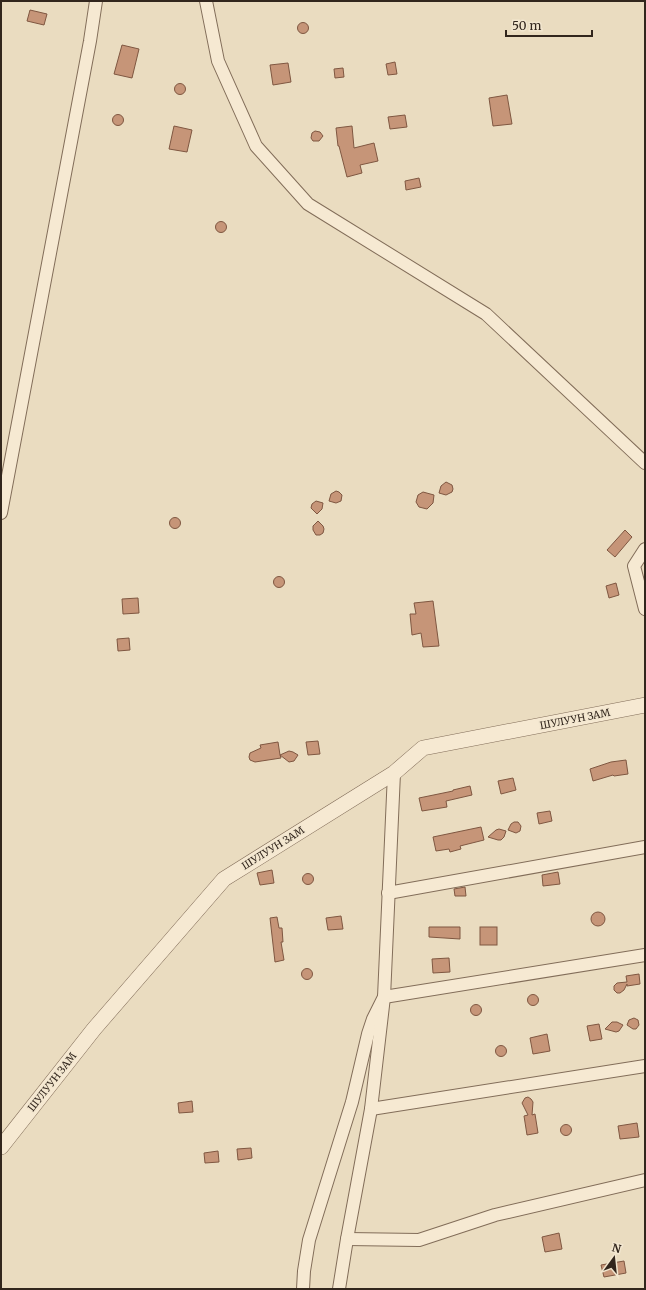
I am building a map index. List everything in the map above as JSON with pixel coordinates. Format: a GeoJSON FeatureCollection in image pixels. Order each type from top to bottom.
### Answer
{"type":"FeatureCollection","features":[{"type":"Feature","properties":{"kind":"street"},"geometry":{"type":"LineString","coordinates":[[1,513],[90,41],[96,1]]}},
{"type":"Feature","properties":{"kind":"street"},"geometry":{"type":"LineString","coordinates":[[206,1],[218,61],[256,146],[308,204],[486,314],[645,463]]}},
{"type":"Feature","properties":{"kind":"street"},"geometry":{"type":"LineString","coordinates":[[645,549],[634,566],[645,609]]}},
{"type":"Feature","properties":{"kind":"street","name":"ШУЛУУН ЗАМ"},"geometry":{"type":"LineString","coordinates":[[1,1147],[94,1029],[224,879],[394,773],[423,748],[645,706]]}},
{"type":"Feature","properties":{"kind":"street"},"geometry":{"type":"LineString","coordinates":[[339,1289],[371,1109],[384,996],[394,773]]}},
{"type":"Feature","properties":{"kind":"street"},"geometry":{"type":"LineString","coordinates":[[388,893],[645,847]]}},
{"type":"Feature","properties":{"kind":"street"},"geometry":{"type":"LineString","coordinates":[[384,996],[645,955]]}},
{"type":"Feature","properties":{"kind":"street"},"geometry":{"type":"LineString","coordinates":[[304,1289],[304,1271],[309,1240],[352,1102],[368,1034],[373,1019],[384,996]]}},
{"type":"Feature","properties":{"kind":"street"},"geometry":{"type":"LineString","coordinates":[[371,1109],[645,1066]]}},
{"type":"Feature","properties":{"kind":"street"},"geometry":{"type":"LineString","coordinates":[[347,1239],[419,1240],[495,1215],[645,1180]]}},
{"type":"Feature","properties":{"kind":"building"},"geometry":{"type":"Polygon","coordinates":[[[30,10],[47,14],[44,25],[27,21],[30,10]]]}},
{"type":"Feature","properties":{"kind":"building"},"geometry":{"type":"Polygon","coordinates":[[[301,23],[305,23],[307,24],[307,32],[301,33],[298,30],[298,26],[301,23]]]}},
{"type":"Feature","properties":{"kind":"building"},"geometry":{"type":"Polygon","coordinates":[[[122,45],[139,49],[132,78],[114,74],[122,45]]]}},
{"type":"Feature","properties":{"kind":"building"},"geometry":{"type":"Polygon","coordinates":[[[395,62],[397,74],[388,75],[386,64],[395,62]]]}},
{"type":"Feature","properties":{"kind":"building"},"geometry":{"type":"Polygon","coordinates":[[[288,63],[291,82],[273,85],[270,65],[288,63]]]}},
{"type":"Feature","properties":{"kind":"building"},"geometry":{"type":"Polygon","coordinates":[[[343,68],[344,77],[335,78],[334,69],[343,68]]]}},
{"type":"Feature","properties":{"kind":"building"},"geometry":{"type":"Polygon","coordinates":[[[180,83],[184,85],[186,89],[184,93],[180,95],[176,93],[174,89],[176,85],[180,83]]]}},
{"type":"Feature","properties":{"kind":"building"},"geometry":{"type":"Polygon","coordinates":[[[507,95],[512,124],[493,126],[489,98],[507,95]]]}},
{"type":"Feature","properties":{"kind":"building"},"geometry":{"type":"Polygon","coordinates":[[[116,115],[120,115],[122,116],[122,124],[116,125],[113,122],[113,118],[116,115]]]}},
{"type":"Feature","properties":{"kind":"building"},"geometry":{"type":"Polygon","coordinates":[[[405,115],[407,127],[390,129],[388,117],[405,115]]]}},
{"type":"Feature","properties":{"kind":"building"},"geometry":{"type":"Polygon","coordinates":[[[174,126],[192,130],[187,152],[169,149],[174,126]]]}},
{"type":"Feature","properties":{"kind":"building"},"geometry":{"type":"Polygon","coordinates":[[[352,126],[354,148],[374,143],[378,161],[360,165],[362,173],[347,177],[338,146],[336,128],[352,126]]]}},
{"type":"Feature","properties":{"kind":"building"},"geometry":{"type":"Polygon","coordinates":[[[315,131],[320,132],[323,136],[319,141],[313,141],[311,138],[312,133],[315,131]]]}},
{"type":"Feature","properties":{"kind":"building"},"geometry":{"type":"Polygon","coordinates":[[[419,178],[421,187],[406,190],[405,181],[419,178]]]}},
{"type":"Feature","properties":{"kind":"building"},"geometry":{"type":"Polygon","coordinates":[[[221,221],[225,223],[227,227],[225,231],[221,233],[217,231],[215,227],[217,223],[221,221]]]}},
{"type":"Feature","properties":{"kind":"building"},"geometry":{"type":"Polygon","coordinates":[[[446,482],[452,485],[452,492],[446,495],[439,493],[441,486],[446,482]]]}},
{"type":"Feature","properties":{"kind":"building"},"geometry":{"type":"Polygon","coordinates":[[[336,491],[342,495],[341,501],[336,503],[329,501],[331,494],[336,491]]]}},
{"type":"Feature","properties":{"kind":"building"},"geometry":{"type":"Polygon","coordinates":[[[423,492],[434,495],[433,503],[427,509],[419,507],[416,502],[418,495],[423,492]]]}},
{"type":"Feature","properties":{"kind":"building"},"geometry":{"type":"Polygon","coordinates":[[[316,501],[323,503],[322,509],[317,514],[311,508],[312,504],[316,501]]]}},
{"type":"Feature","properties":{"kind":"building"},"geometry":{"type":"Polygon","coordinates":[[[173,518],[177,518],[179,519],[179,527],[173,528],[170,525],[170,521],[173,518]]]}},
{"type":"Feature","properties":{"kind":"building"},"geometry":{"type":"Polygon","coordinates":[[[318,521],[324,529],[323,533],[316,535],[313,530],[313,526],[318,521]]]}},
{"type":"Feature","properties":{"kind":"building"},"geometry":{"type":"Polygon","coordinates":[[[625,530],[632,537],[615,557],[607,550],[625,530]]]}},
{"type":"Feature","properties":{"kind":"building"},"geometry":{"type":"Polygon","coordinates":[[[279,576],[283,578],[285,582],[283,586],[279,588],[275,586],[273,582],[275,578],[279,576]]]}},
{"type":"Feature","properties":{"kind":"building"},"geometry":{"type":"Polygon","coordinates":[[[616,583],[619,595],[609,598],[606,586],[616,583]]]}},
{"type":"Feature","properties":{"kind":"building"},"geometry":{"type":"Polygon","coordinates":[[[138,598],[139,613],[123,614],[122,599],[138,598]]]}},
{"type":"Feature","properties":{"kind":"building"},"geometry":{"type":"Polygon","coordinates":[[[433,601],[439,646],[423,647],[421,633],[412,635],[410,614],[416,614],[414,603],[433,601]]]}},
{"type":"Feature","properties":{"kind":"building"},"geometry":{"type":"Polygon","coordinates":[[[129,638],[130,650],[118,651],[117,639],[129,638]]]}},
{"type":"Feature","properties":{"kind":"building"},"geometry":{"type":"Polygon","coordinates":[[[318,741],[320,754],[308,755],[306,742],[318,741]]]}},
{"type":"Feature","properties":{"kind":"building"},"geometry":{"type":"Polygon","coordinates":[[[278,742],[281,758],[255,762],[250,760],[250,753],[261,748],[260,745],[278,742]]]}},
{"type":"Feature","properties":{"kind":"building"},"geometry":{"type":"Polygon","coordinates":[[[289,751],[298,755],[294,761],[289,762],[280,755],[289,751]]]}},
{"type":"Feature","properties":{"kind":"building"},"geometry":{"type":"Polygon","coordinates":[[[626,760],[628,774],[613,775],[593,781],[590,769],[611,762],[626,760]]]}},
{"type":"Feature","properties":{"kind":"building"},"geometry":{"type":"Polygon","coordinates":[[[513,778],[516,790],[501,794],[498,781],[513,778]]]}},
{"type":"Feature","properties":{"kind":"building"},"geometry":{"type":"Polygon","coordinates":[[[470,786],[472,795],[446,801],[447,807],[422,811],[419,798],[470,786]]]}},
{"type":"Feature","properties":{"kind":"building"},"geometry":{"type":"Polygon","coordinates":[[[550,811],[552,821],[539,824],[537,813],[550,811]]]}},
{"type":"Feature","properties":{"kind":"building"},"geometry":{"type":"Polygon","coordinates":[[[514,822],[518,822],[521,826],[520,831],[516,833],[508,830],[514,822]]]}},
{"type":"Feature","properties":{"kind":"building"},"geometry":{"type":"Polygon","coordinates":[[[481,827],[484,840],[460,846],[461,849],[450,852],[449,849],[436,851],[433,837],[481,827]]]}},
{"type":"Feature","properties":{"kind":"building"},"geometry":{"type":"Polygon","coordinates":[[[499,829],[506,831],[501,840],[488,837],[496,830],[499,829]]]}},
{"type":"Feature","properties":{"kind":"building"},"geometry":{"type":"Polygon","coordinates":[[[272,870],[274,883],[260,885],[257,873],[272,870]]]}},
{"type":"Feature","properties":{"kind":"building"},"geometry":{"type":"Polygon","coordinates":[[[558,872],[560,884],[543,886],[542,875],[558,872]]]}},
{"type":"Feature","properties":{"kind":"building"},"geometry":{"type":"Polygon","coordinates":[[[306,874],[310,874],[312,875],[312,883],[306,884],[303,881],[303,877],[306,874]]]}},
{"type":"Feature","properties":{"kind":"building"},"geometry":{"type":"Polygon","coordinates":[[[465,887],[466,896],[455,896],[454,889],[465,887]]]}},
{"type":"Feature","properties":{"kind":"building"},"geometry":{"type":"Polygon","coordinates":[[[598,912],[603,914],[605,919],[603,924],[598,926],[593,924],[591,919],[593,914],[598,912]]]}},
{"type":"Feature","properties":{"kind":"building"},"geometry":{"type":"Polygon","coordinates":[[[341,916],[343,929],[328,930],[326,918],[341,916]]]}},
{"type":"Feature","properties":{"kind":"building"},"geometry":{"type":"Polygon","coordinates":[[[277,917],[279,928],[282,928],[283,942],[281,942],[284,960],[275,962],[270,918],[277,917]]]}},
{"type":"Feature","properties":{"kind":"building"},"geometry":{"type":"Polygon","coordinates":[[[429,927],[460,927],[460,939],[429,937],[429,927]]]}},
{"type":"Feature","properties":{"kind":"building"},"geometry":{"type":"Polygon","coordinates":[[[480,927],[497,927],[497,945],[480,945],[480,927]]]}},
{"type":"Feature","properties":{"kind":"building"},"geometry":{"type":"Polygon","coordinates":[[[449,958],[450,972],[433,973],[432,959],[449,958]]]}},
{"type":"Feature","properties":{"kind":"building"},"geometry":{"type":"Polygon","coordinates":[[[305,969],[309,969],[311,970],[311,978],[305,979],[302,976],[302,972],[305,969]]]}},
{"type":"Feature","properties":{"kind":"building"},"geometry":{"type":"Polygon","coordinates":[[[639,974],[640,984],[627,986],[627,984],[624,990],[620,993],[617,993],[614,990],[614,986],[617,983],[627,982],[626,976],[639,974]]]}},
{"type":"Feature","properties":{"kind":"building"},"geometry":{"type":"Polygon","coordinates":[[[531,995],[535,995],[537,996],[537,1004],[531,1005],[528,1002],[528,998],[531,995]]]}},
{"type":"Feature","properties":{"kind":"building"},"geometry":{"type":"Polygon","coordinates":[[[476,1004],[480,1006],[482,1010],[480,1014],[476,1016],[472,1014],[470,1010],[472,1006],[476,1004]]]}},
{"type":"Feature","properties":{"kind":"building"},"geometry":{"type":"Polygon","coordinates":[[[634,1018],[638,1020],[639,1025],[636,1029],[633,1029],[627,1025],[629,1020],[634,1018]]]}},
{"type":"Feature","properties":{"kind":"building"},"geometry":{"type":"Polygon","coordinates":[[[612,1022],[617,1022],[623,1025],[619,1031],[616,1032],[605,1029],[612,1022]]]}},
{"type":"Feature","properties":{"kind":"building"},"geometry":{"type":"Polygon","coordinates":[[[599,1024],[602,1039],[590,1041],[587,1026],[599,1024]]]}},
{"type":"Feature","properties":{"kind":"building"},"geometry":{"type":"Polygon","coordinates":[[[547,1034],[550,1051],[533,1054],[530,1038],[547,1034]]]}},
{"type":"Feature","properties":{"kind":"building"},"geometry":{"type":"Polygon","coordinates":[[[501,1045],[505,1047],[507,1051],[505,1055],[501,1057],[497,1055],[495,1051],[497,1047],[501,1045]]]}},
{"type":"Feature","properties":{"kind":"building"},"geometry":{"type":"Polygon","coordinates":[[[528,1097],[533,1102],[532,1115],[535,1114],[538,1133],[527,1135],[524,1116],[528,1115],[522,1103],[525,1098],[528,1097]]]}},
{"type":"Feature","properties":{"kind":"building"},"geometry":{"type":"Polygon","coordinates":[[[192,1101],[193,1112],[179,1113],[178,1103],[192,1101]]]}},
{"type":"Feature","properties":{"kind":"building"},"geometry":{"type":"Polygon","coordinates":[[[637,1123],[639,1137],[620,1139],[618,1126],[637,1123]]]}},
{"type":"Feature","properties":{"kind":"building"},"geometry":{"type":"Polygon","coordinates":[[[564,1125],[568,1125],[570,1126],[570,1134],[564,1135],[561,1132],[561,1128],[564,1125]]]}},
{"type":"Feature","properties":{"kind":"building"},"geometry":{"type":"Polygon","coordinates":[[[251,1148],[252,1158],[238,1160],[237,1149],[251,1148]]]}},
{"type":"Feature","properties":{"kind":"building"},"geometry":{"type":"Polygon","coordinates":[[[218,1151],[219,1162],[205,1163],[204,1153],[218,1151]]]}},
{"type":"Feature","properties":{"kind":"building"},"geometry":{"type":"Polygon","coordinates":[[[559,1233],[562,1249],[545,1252],[542,1237],[559,1233]]]}},
{"type":"Feature","properties":{"kind":"building"},"geometry":{"type":"Polygon","coordinates":[[[624,1261],[626,1273],[604,1277],[601,1265],[624,1261]]]}}]}
